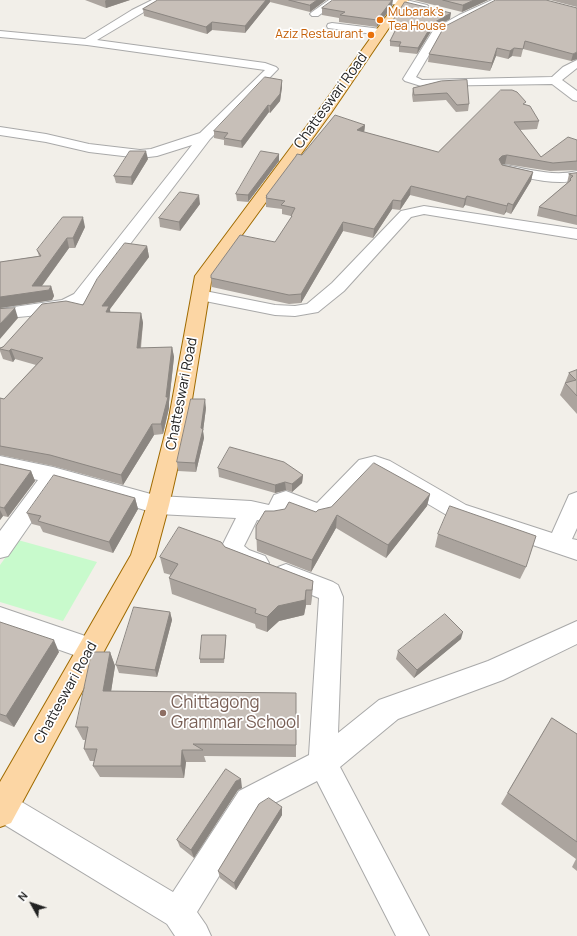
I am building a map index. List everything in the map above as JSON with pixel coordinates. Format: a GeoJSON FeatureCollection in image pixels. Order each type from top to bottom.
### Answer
{"type":"FeatureCollection","features":[{"type":"Feature","properties":{"kind":"main road","name":"Chatteswari Road"},"geometry":{"type":"LineString","coordinates":[[1,808],[143,557],[158,505],[179,418],[204,276],[402,1]]}},
{"type":"Feature","properties":{"kind":"street"},"geometry":{"type":"LineString","coordinates":[[86,42],[135,12],[159,0]]}},
{"type":"Feature","properties":{"kind":"street"},"geometry":{"type":"LineString","coordinates":[[335,0],[315,14],[339,20],[332,24],[334,26],[381,32]]}},
{"type":"Feature","properties":{"kind":"street"},"geometry":{"type":"LineString","coordinates":[[378,0],[402,1],[432,10]]}},
{"type":"Feature","properties":{"kind":"street"},"geometry":{"type":"LineString","coordinates":[[500,0],[463,17],[438,31],[434,35],[409,79],[421,83],[555,80],[577,97]]}},
{"type":"Feature","properties":{"kind":"street"},"geometry":{"type":"LineString","coordinates":[[448,13],[463,17]]}},
{"type":"Feature","properties":{"kind":"street"},"geometry":{"type":"LineString","coordinates":[[0,34],[86,42],[270,68],[272,70],[205,136],[80,298],[74,302],[0,314]]}},
{"type":"Feature","properties":{"kind":"street"},"geometry":{"type":"LineString","coordinates":[[555,80],[567,69],[577,63]]}},
{"type":"Feature","properties":{"kind":"street"},"geometry":{"type":"LineString","coordinates":[[0,131],[46,138],[89,148],[140,154],[152,153],[205,136]]}},
{"type":"Feature","properties":{"kind":"street"},"geometry":{"type":"LineString","coordinates":[[505,169],[560,178],[574,177],[577,175]]}},
{"type":"Feature","properties":{"kind":"street"},"geometry":{"type":"LineString","coordinates":[[200,295],[275,310],[295,311],[312,308],[338,287],[406,214],[414,211],[424,210],[577,234]]}},
{"type":"Feature","properties":{"kind":"street"},"geometry":{"type":"LineString","coordinates":[[24,325],[38,309]]}},
{"type":"Feature","properties":{"kind":"street"},"geometry":{"type":"LineString","coordinates":[[0,464],[53,475],[158,505],[250,510],[275,515],[277,514],[282,501],[286,500],[318,512],[322,512],[366,466],[375,464],[383,467],[458,511],[568,547],[577,501]]}},
{"type":"Feature","properties":{"kind":"street"},"geometry":{"type":"LineString","coordinates":[[0,549],[53,475]]}},
{"type":"Feature","properties":{"kind":"street"},"geometry":{"type":"LineString","coordinates":[[250,510],[233,546],[232,550],[235,554],[325,589],[329,592],[331,597],[323,764],[413,936]]}},
{"type":"Feature","properties":{"kind":"street"},"geometry":{"type":"LineString","coordinates":[[0,618],[91,649]]}},
{"type":"Feature","properties":{"kind":"street"},"geometry":{"type":"LineString","coordinates":[[1,808],[186,924],[249,801],[323,764],[389,709],[494,671],[577,632]]}},
{"type":"Feature","properties":{"kind":"green space"},"geometry":{"type":"Polygon","coordinates":[[[18,540],[97,562],[63,621],[0,602],[0,565],[18,540]]]}},
{"type":"Feature","properties":{"kind":"building"},"geometry":{"type":"Polygon","coordinates":[[[158,0],[266,0],[245,26],[212,22],[206,27],[143,9],[158,0]]]}},
{"type":"Feature","properties":{"kind":"building"},"geometry":{"type":"Polygon","coordinates":[[[289,0],[317,0],[310,5],[289,0]]]}},
{"type":"Feature","properties":{"kind":"building"},"geometry":{"type":"Polygon","coordinates":[[[333,0],[392,0],[377,20],[340,15],[345,12],[322,8],[333,0]]]}},
{"type":"Feature","properties":{"kind":"building"},"geometry":{"type":"Polygon","coordinates":[[[443,0],[474,0],[463,5],[443,0]]]}},
{"type":"Feature","properties":{"kind":"building"},"geometry":{"type":"Polygon","coordinates":[[[496,0],[546,0],[577,8],[577,52],[573,54],[525,41],[523,49],[514,48],[510,51],[497,48],[492,63],[429,54],[444,27],[496,0]]]}},
{"type":"Feature","properties":{"kind":"building"},"geometry":{"type":"Polygon","coordinates":[[[405,2],[451,13],[433,23],[418,48],[399,46],[401,42],[390,41],[398,25],[391,24],[405,2]]]}},
{"type":"Feature","properties":{"kind":"building"},"geometry":{"type":"Polygon","coordinates":[[[265,77],[282,80],[280,94],[270,106],[268,105],[241,141],[224,138],[228,133],[214,131],[265,77]]]}},
{"type":"Feature","properties":{"kind":"building"},"geometry":{"type":"Polygon","coordinates":[[[467,80],[469,104],[457,105],[447,93],[414,95],[413,88],[441,81],[467,80]]]}},
{"type":"Feature","properties":{"kind":"building"},"geometry":{"type":"Polygon","coordinates":[[[501,90],[512,90],[517,92],[526,102],[523,104],[530,106],[539,121],[514,122],[541,157],[568,137],[577,140],[577,161],[553,163],[507,155],[502,156],[499,159],[502,165],[533,172],[513,205],[508,203],[507,206],[467,196],[465,199],[411,186],[401,201],[393,200],[374,229],[343,222],[301,294],[289,295],[211,278],[211,275],[240,235],[275,242],[292,216],[295,208],[281,205],[285,201],[266,198],[266,196],[297,154],[302,155],[335,115],[365,125],[357,130],[438,152],[501,90]]]}},
{"type":"Feature","properties":{"kind":"building"},"geometry":{"type":"Polygon","coordinates":[[[130,151],[146,151],[131,177],[114,176],[130,151]]]}},
{"type":"Feature","properties":{"kind":"building"},"geometry":{"type":"Polygon","coordinates":[[[261,151],[279,154],[248,195],[236,194],[261,151]]]}},
{"type":"Feature","properties":{"kind":"building"},"geometry":{"type":"Polygon","coordinates":[[[577,173],[577,216],[539,207],[571,180],[570,179],[573,176],[569,174],[577,173]]]}},
{"type":"Feature","properties":{"kind":"building"},"geometry":{"type":"Polygon","coordinates":[[[180,192],[199,195],[179,222],[159,218],[180,192]]]}},
{"type":"Feature","properties":{"kind":"building"},"geometry":{"type":"Polygon","coordinates":[[[63,217],[83,217],[73,238],[67,238],[32,286],[51,286],[49,290],[0,297],[0,262],[41,256],[37,250],[63,217]]]}},
{"type":"Feature","properties":{"kind":"building"},"geometry":{"type":"Polygon","coordinates":[[[125,243],[147,246],[102,306],[109,306],[106,312],[141,313],[137,348],[172,347],[166,397],[168,397],[161,424],[152,424],[121,475],[50,455],[0,446],[0,398],[4,399],[43,358],[11,349],[9,351],[0,348],[3,347],[42,304],[66,301],[83,305],[97,279],[125,243]]]}},
{"type":"Feature","properties":{"kind":"building"},"geometry":{"type":"Polygon","coordinates":[[[15,308],[0,324],[0,309],[15,308]]]}},
{"type":"Feature","properties":{"kind":"building"},"geometry":{"type":"Polygon","coordinates":[[[577,370],[577,396],[565,383],[576,380],[569,373],[577,370]]]}},
{"type":"Feature","properties":{"kind":"building"},"geometry":{"type":"Polygon","coordinates":[[[191,399],[205,399],[201,428],[203,429],[195,463],[177,462],[191,399]]]}},
{"type":"Feature","properties":{"kind":"building"},"geometry":{"type":"Polygon","coordinates":[[[230,447],[284,462],[303,475],[292,484],[285,482],[275,485],[218,468],[230,447]]]}},
{"type":"Feature","properties":{"kind":"building"},"geometry":{"type":"Polygon","coordinates":[[[374,463],[430,494],[388,545],[337,515],[312,560],[256,539],[256,526],[265,511],[285,509],[289,502],[316,512],[318,510],[331,507],[374,463]]]}},
{"type":"Feature","properties":{"kind":"building"},"geometry":{"type":"Polygon","coordinates":[[[0,464],[31,471],[4,508],[0,507],[0,464]]]}},
{"type":"Feature","properties":{"kind":"building"},"geometry":{"type":"Polygon","coordinates":[[[54,475],[135,498],[109,542],[38,521],[41,516],[27,513],[54,475]]]}},
{"type":"Feature","properties":{"kind":"building"},"geometry":{"type":"Polygon","coordinates":[[[450,506],[536,536],[526,567],[438,534],[450,506]]]}},
{"type":"Feature","properties":{"kind":"building"},"geometry":{"type":"Polygon","coordinates":[[[179,527],[221,542],[225,547],[313,581],[312,590],[306,590],[305,600],[278,606],[267,617],[255,613],[256,609],[169,578],[178,564],[160,557],[179,527]]]}},
{"type":"Feature","properties":{"kind":"building"},"geometry":{"type":"Polygon","coordinates":[[[134,607],[170,612],[155,670],[116,665],[134,607]]]}},
{"type":"Feature","properties":{"kind":"building"},"geometry":{"type":"Polygon","coordinates":[[[445,614],[463,632],[417,670],[398,651],[445,614]]]}},
{"type":"Feature","properties":{"kind":"building"},"geometry":{"type":"Polygon","coordinates":[[[0,622],[54,640],[6,716],[0,714],[0,622]]]}},
{"type":"Feature","properties":{"kind":"building"},"geometry":{"type":"Polygon","coordinates":[[[202,635],[226,635],[224,659],[200,659],[202,635]]]}},
{"type":"Feature","properties":{"kind":"building"},"geometry":{"type":"Polygon","coordinates":[[[92,652],[110,652],[103,691],[296,693],[296,745],[193,744],[203,750],[182,750],[181,766],[93,766],[97,749],[84,749],[88,727],[76,727],[92,652]]]}},
{"type":"Feature","properties":{"kind":"building"},"geometry":{"type":"Polygon","coordinates":[[[552,718],[577,734],[577,842],[508,793],[552,718]]]}},
{"type":"Feature","properties":{"kind":"building"},"geometry":{"type":"Polygon","coordinates":[[[226,769],[241,779],[236,781],[191,850],[177,840],[226,769]]]}},
{"type":"Feature","properties":{"kind":"building"},"geometry":{"type":"Polygon","coordinates":[[[269,798],[282,807],[234,883],[218,871],[259,804],[269,798]]]}},
{"type":"Feature","properties":{"kind":"place","name":"Mubarak’s Tea House"},"geometry":{"type":"Point","coordinates":[380,20]}},
{"type":"Feature","properties":{"kind":"place","name":"Aziz Restaurant"},"geometry":{"type":"Point","coordinates":[371,35]}},
{"type":"Feature","properties":{"kind":"place","name":"Chittagong Grammar School"},"geometry":{"type":"Point","coordinates":[163,713]}}]}
